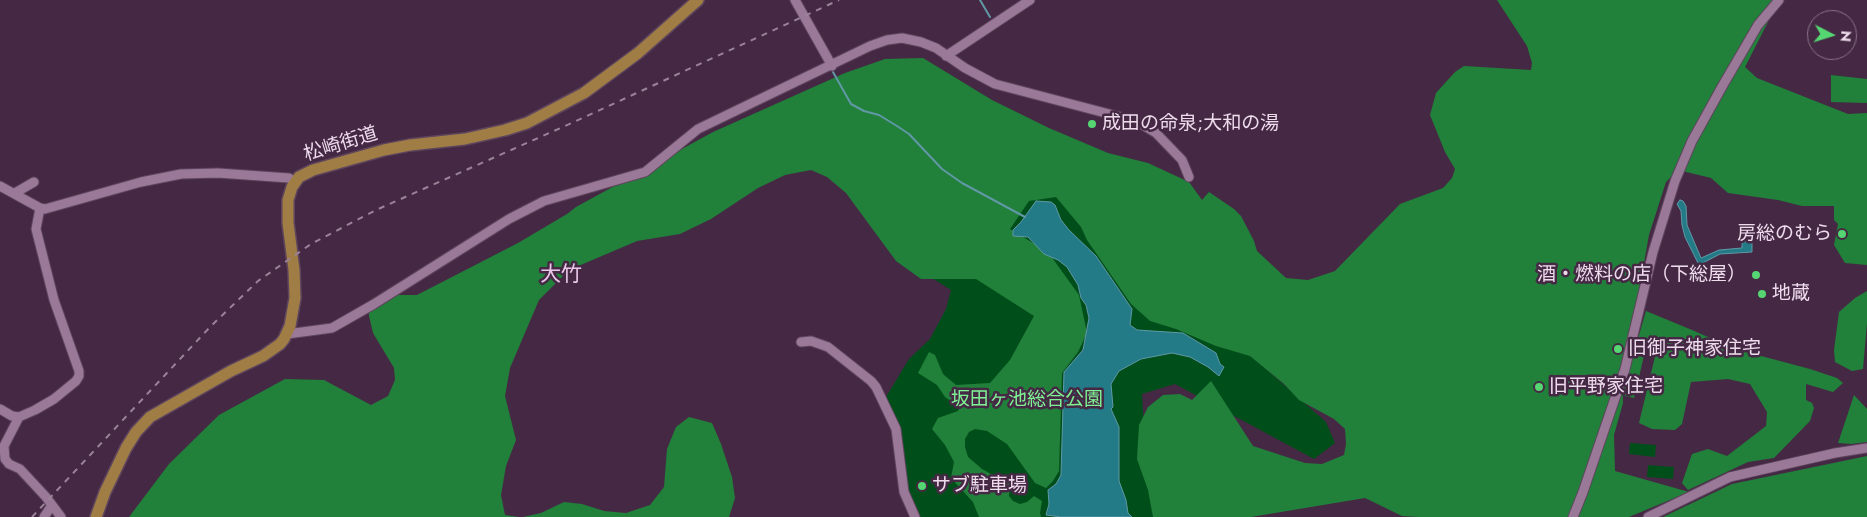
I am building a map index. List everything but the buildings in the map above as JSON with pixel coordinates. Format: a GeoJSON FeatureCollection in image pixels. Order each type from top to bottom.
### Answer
{"type":"FeatureCollection","features":[{"type":"Feature","properties":{"kind":"main road","name":"松崎街道"},"geometry":{"type":"LineString","coordinates":[[287,334],[295,298],[288,209],[290,192],[295,182],[304,173],[410,144],[465,139],[505,130],[527,122],[584,93],[638,53],[698,0]]}},
{"type":"Feature","properties":{"kind":"main road"},"geometry":{"type":"LineString","coordinates":[[96,517],[105,492],[126,448],[144,423],[158,412],[231,371],[263,356],[280,344],[287,334]]}},
{"type":"Feature","properties":{"kind":"street"},"geometry":{"type":"LineString","coordinates":[[795,0],[832,66]]}},
{"type":"Feature","properties":{"kind":"street"},"geometry":{"type":"LineString","coordinates":[[946,56],[1030,0]]}},
{"type":"Feature","properties":{"kind":"street"},"geometry":{"type":"LineString","coordinates":[[1573,517],[1625,369],[1652,252],[1675,181],[1692,141],[1723,85],[1758,25],[1779,0]]}},
{"type":"Feature","properties":{"kind":"street"},"geometry":{"type":"LineString","coordinates":[[287,334],[332,328],[374,304],[509,219],[544,201],[645,172],[698,129],[870,46],[887,40],[902,38],[936,48],[946,56],[995,84],[1136,121],[1156,134],[1182,160],[1189,177]]}},
{"type":"Feature","properties":{"kind":"street"},"geometry":{"type":"LineString","coordinates":[[0,186],[40,208],[51,208],[141,182],[181,174],[218,173],[289,178],[295,182]]}},
{"type":"Feature","properties":{"kind":"street"},"geometry":{"type":"LineString","coordinates":[[15,193],[34,182]]}},
{"type":"Feature","properties":{"kind":"street"},"geometry":{"type":"LineString","coordinates":[[0,409],[12,416],[19,416],[35,410],[54,399],[76,382],[79,376],[79,371],[54,300],[36,229],[40,208]]}},
{"type":"Feature","properties":{"kind":"street"},"geometry":{"type":"LineString","coordinates":[[801,342],[811,341],[828,348],[871,381],[876,387],[896,430],[904,492],[915,517]]}},
{"type":"Feature","properties":{"kind":"street"},"geometry":{"type":"LineString","coordinates":[[19,416],[4,446],[2,461],[20,469],[61,517]]}},
{"type":"Feature","properties":{"kind":"street"},"geometry":{"type":"LineString","coordinates":[[1648,517],[1730,477],[1835,453],[1867,448]]}},
{"type":"Feature","properties":{"kind":"street"},"geometry":{"type":"LineString","coordinates":[[44,517],[52,505]]}},
{"type":"Feature","properties":{"kind":"green space"},"geometry":{"type":"Polygon","coordinates":[[[1497,0],[1773,0],[1769,20],[1745,67],[1757,78],[1848,114],[1867,113],[1867,265],[1845,263],[1834,245],[1838,224],[1834,220],[1834,206],[1802,206],[1778,200],[1728,193],[1711,178],[1678,170],[1666,182],[1649,235],[1633,323],[1622,360],[1623,403],[1614,435],[1615,471],[1689,492],[1629,517],[1402,516],[1365,498],[1251,517],[1153,517],[1148,490],[1137,459],[1139,425],[1148,407],[1163,395],[1180,394],[1192,400],[1211,381],[1253,446],[1305,463],[1322,464],[1344,455],[1346,444],[1345,429],[1334,419],[1299,400],[1284,384],[1250,356],[1216,346],[1176,329],[1150,321],[1131,304],[1087,240],[1081,227],[1056,197],[1029,201],[1010,229],[1048,252],[1079,295],[1087,333],[1078,352],[1062,373],[1059,471],[1046,488],[1035,483],[1007,444],[987,431],[975,429],[969,432],[965,439],[968,457],[991,474],[1006,477],[1010,481],[1009,496],[1013,501],[1020,504],[1027,502],[1034,496],[1042,501],[1041,517],[979,517],[973,502],[951,478],[954,462],[945,445],[932,429],[938,418],[958,411],[960,407],[945,397],[937,385],[918,373],[929,352],[935,355],[943,374],[956,385],[990,383],[1010,360],[1034,316],[976,279],[921,279],[896,261],[846,193],[827,177],[811,170],[785,175],[758,188],[711,219],[680,234],[637,241],[569,270],[539,300],[510,368],[505,396],[516,440],[506,466],[501,495],[505,515],[519,517],[129,517],[169,464],[219,415],[285,379],[324,380],[371,405],[388,396],[395,380],[394,368],[373,333],[369,316],[369,306],[386,295],[417,295],[518,243],[576,207],[713,132],[845,73],[885,59],[923,58],[992,100],[1049,128],[1108,153],[1148,163],[1189,182],[1202,200],[1209,192],[1241,216],[1257,251],[1286,278],[1308,280],[1335,271],[1400,204],[1443,188],[1452,178],[1455,169],[1445,152],[1430,115],[1436,93],[1455,72],[1464,66],[1531,70],[1532,63],[1527,46],[1497,0]]]}},
{"type":"Feature","properties":{"kind":"green space"},"geometry":{"type":"Polygon","coordinates":[[[1831,75],[1867,79],[1867,103],[1831,102],[1831,75]]]}},
{"type":"Feature","properties":{"kind":"green space","name":"坂田ヶ池総合公園"},"geometry":{"type":"Polygon","coordinates":[[[857,78],[1062,189],[1326,422],[1335,443],[1314,459],[1175,384],[1142,394],[1147,482],[1165,517],[919,517],[907,490],[900,428],[886,397],[909,359],[930,339],[946,309],[951,290],[913,266],[857,78]]]}},
{"type":"Feature","properties":{"kind":"green space"},"geometry":{"type":"Polygon","coordinates":[[[1867,291],[1867,323],[1863,369],[1852,371],[1835,362],[1834,350],[1839,312],[1855,298],[1867,291]]]}},
{"type":"Feature","properties":{"kind":"green space"},"geometry":{"type":"Polygon","coordinates":[[[1646,311],[1735,349],[1810,369],[1837,378],[1843,383],[1833,392],[1806,384],[1806,400],[1812,403],[1814,408],[1810,421],[1774,458],[1748,462],[1688,490],[1682,483],[1692,454],[1708,449],[1727,456],[1766,426],[1767,412],[1750,384],[1728,379],[1691,382],[1682,424],[1675,430],[1652,429],[1639,423],[1659,340],[1648,339],[1634,398],[1625,396],[1624,386],[1646,311]]]}},
{"type":"Feature","properties":{"kind":"green space"},"geometry":{"type":"Polygon","coordinates":[[[1854,395],[1867,409],[1867,442],[1838,443],[1854,395]]]}},
{"type":"Feature","properties":{"kind":"green space"},"geometry":{"type":"Polygon","coordinates":[[[689,417],[712,423],[721,444],[732,477],[735,498],[729,517],[523,517],[541,513],[564,502],[582,504],[604,511],[626,513],[650,505],[664,487],[667,449],[676,427],[689,417]]]}},
{"type":"Feature","properties":{"kind":"green space"},"geometry":{"type":"Polygon","coordinates":[[[1630,443],[1656,445],[1655,457],[1629,454],[1630,443]]]}},
{"type":"Feature","properties":{"kind":"green space"},"geometry":{"type":"Polygon","coordinates":[[[1867,456],[1867,517],[1663,517],[1732,484],[1867,456]]]}},
{"type":"Feature","properties":{"kind":"green space"},"geometry":{"type":"Polygon","coordinates":[[[1648,465],[1674,467],[1673,479],[1647,477],[1648,465]]]}},
{"type":"Feature","properties":{"kind":"shaded area"},"geometry":{"type":"Polygon","coordinates":[[[1680,200],[1686,206],[1687,225],[1701,258],[1719,250],[1742,248],[1742,242],[1752,241],[1752,252],[1720,254],[1699,265],[1685,237],[1681,211],[1677,204],[1680,200]]]}},
{"type":"Feature","properties":{"kind":"shaded area"},"geometry":{"type":"Polygon","coordinates":[[[1036,201],[1051,202],[1055,205],[1061,220],[1069,230],[1096,256],[1132,309],[1130,325],[1137,330],[1183,333],[1216,353],[1220,364],[1224,367],[1219,376],[1190,357],[1172,353],[1141,359],[1119,371],[1111,384],[1113,407],[1111,409],[1119,427],[1119,481],[1126,500],[1128,513],[1132,517],[1061,517],[1046,515],[1049,504],[1048,490],[1056,484],[1061,475],[1064,372],[1083,350],[1089,318],[1078,285],[1067,267],[1058,260],[1044,254],[1028,237],[1013,236],[1013,230],[1036,201]]]}},
{"type":"Feature","properties":{"kind":"waterway"},"geometry":{"type":"LineString","coordinates":[[980,0],[990,17]]}},
{"type":"Feature","properties":{"kind":"waterway"},"geometry":{"type":"LineString","coordinates":[[833,72],[851,104],[864,111],[879,115],[897,126],[909,134],[942,169],[962,183],[1025,217]]}},
{"type":"Feature","properties":{"kind":"railway"},"geometry":{"type":"LineString","coordinates":[[32,517],[211,326],[258,281],[311,244],[376,210],[565,126],[839,0]]}},
{"type":"Feature","properties":{"kind":"place","name":"成田の命泉;大和の湯"},"geometry":{"type":"Point","coordinates":[1092,124]}},
{"type":"Feature","properties":{"kind":"place","name":"房総のむら"},"geometry":{"type":"Point","coordinates":[1842,234]}},
{"type":"Feature","properties":{"kind":"place","name":"酒・燃料の店（下総屋）"},"geometry":{"type":"Point","coordinates":[1756,275]}},
{"type":"Feature","properties":{"kind":"place","name":"地蔵"},"geometry":{"type":"Point","coordinates":[1762,294]}},
{"type":"Feature","properties":{"kind":"place","name":"旧御子神家住宅"},"geometry":{"type":"Point","coordinates":[1618,349]}},
{"type":"Feature","properties":{"kind":"place","name":"旧平野家住宅"},"geometry":{"type":"Point","coordinates":[1539,387]}},
{"type":"Feature","properties":{"kind":"place","name":"サブ駐車場"},"geometry":{"type":"Point","coordinates":[922,486]}},
{"type":"Feature","properties":{"kind":"district","name":"大竹"},"geometry":{"type":"Point","coordinates":[561,276]}}]}
